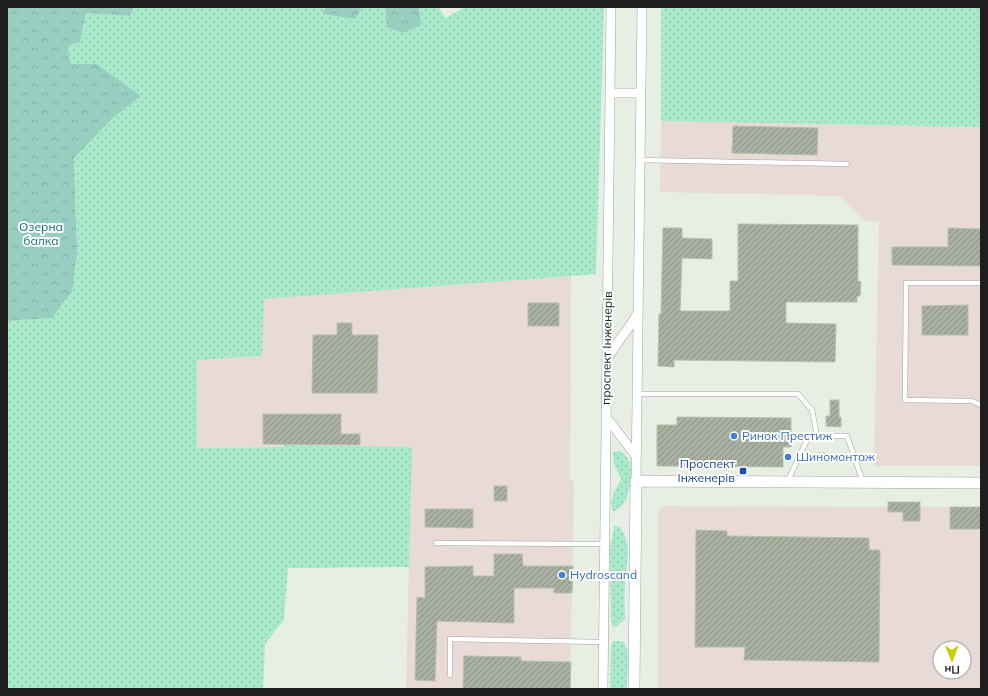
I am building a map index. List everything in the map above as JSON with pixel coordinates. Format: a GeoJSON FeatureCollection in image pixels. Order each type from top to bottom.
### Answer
{"type":"FeatureCollection","features":[{"type":"Feature","properties":{"kind":"street"},"geometry":{"type":"LineString","coordinates":[[634,689],[642,8]]}},
{"type":"Feature","properties":{"kind":"street","name":"проспект Інженерів"},"geometry":{"type":"LineString","coordinates":[[603,689],[606,361],[612,9]]}},
{"type":"Feature","properties":{"kind":"street"},"geometry":{"type":"LineString","coordinates":[[610,93],[641,94]]}},
{"type":"Feature","properties":{"kind":"street"},"geometry":{"type":"LineString","coordinates":[[606,361],[614,346],[630,327],[638,311]]}},
{"type":"Feature","properties":{"kind":"street"},"geometry":{"type":"LineString","coordinates":[[606,417],[636,456]]}},
{"type":"Feature","properties":{"kind":"street"},"geometry":{"type":"LineString","coordinates":[[636,481],[981,483]]}},
{"type":"Feature","properties":{"kind":"lane"},"geometry":{"type":"LineString","coordinates":[[640,160],[847,164]]}},
{"type":"Feature","properties":{"kind":"lane"},"geometry":{"type":"LineString","coordinates":[[981,283],[906,283],[905,392],[905,400],[972,401],[981,405]]}},
{"type":"Feature","properties":{"kind":"lane"},"geometry":{"type":"LineString","coordinates":[[637,394],[798,394],[812,410],[817,436]]}},
{"type":"Feature","properties":{"kind":"lane"},"geometry":{"type":"LineString","coordinates":[[788,482],[809,436],[847,436],[863,482]]}},
{"type":"Feature","properties":{"kind":"lane"},"geometry":{"type":"LineString","coordinates":[[436,543],[604,544]]}},
{"type":"Feature","properties":{"kind":"lane"},"geometry":{"type":"LineString","coordinates":[[450,675],[450,640],[604,642]]}},
{"type":"Feature","properties":{"kind":"shaded area"},"geometry":{"type":"Polygon","coordinates":[[[661,121],[981,127],[981,466],[874,466],[879,221],[865,221],[839,196],[660,192],[661,121]]]}},
{"type":"Feature","properties":{"kind":"shaded area"},"geometry":{"type":"Polygon","coordinates":[[[571,275],[570,481],[574,481],[570,689],[406,688],[411,481],[360,445],[197,448],[197,360],[203,360],[263,299],[571,275]]]}},
{"type":"Feature","properties":{"kind":"shaded area"},"geometry":{"type":"Polygon","coordinates":[[[664,506],[888,507],[903,512],[903,521],[920,521],[920,507],[950,507],[950,529],[981,529],[981,689],[658,689],[658,512],[664,506]]]}},
{"type":"Feature","properties":{"kind":"green space","name":"Озерна балка"},"geometry":{"type":"Polygon","coordinates":[[[7,7],[134,7],[130,16],[86,13],[80,42],[68,46],[70,64],[96,64],[141,96],[113,118],[74,158],[77,251],[72,291],[52,318],[7,321],[7,7]]]}},
{"type":"Feature","properties":{"kind":"green space"},"geometry":{"type":"Polygon","coordinates":[[[134,7],[326,7],[322,14],[355,19],[362,7],[438,7],[446,18],[465,7],[604,7],[596,274],[264,299],[262,356],[197,360],[197,448],[283,447],[284,445],[412,447],[409,567],[288,568],[284,620],[265,644],[263,689],[7,689],[7,321],[52,318],[77,251],[74,158],[113,118],[141,96],[70,64],[68,46],[80,42],[86,13],[130,16],[134,7]]]}},
{"type":"Feature","properties":{"kind":"green space"},"geometry":{"type":"Polygon","coordinates":[[[326,7],[362,7],[355,19],[322,14],[326,7]]]}},
{"type":"Feature","properties":{"kind":"green space"},"geometry":{"type":"Polygon","coordinates":[[[386,7],[421,7],[419,9],[421,25],[403,33],[387,27],[386,7]]]}},
{"type":"Feature","properties":{"kind":"green space"},"geometry":{"type":"Polygon","coordinates":[[[661,7],[981,7],[981,127],[661,121],[661,7]]]}},
{"type":"Feature","properties":{"kind":"green space"},"geometry":{"type":"Polygon","coordinates":[[[615,451],[620,451],[629,460],[631,481],[627,497],[623,504],[619,509],[613,511],[611,507],[612,499],[621,479],[614,464],[613,453],[615,451]]]}},
{"type":"Feature","properties":{"kind":"green space"},"geometry":{"type":"Polygon","coordinates":[[[614,526],[620,527],[624,534],[628,548],[625,588],[625,619],[616,627],[613,627],[611,621],[610,550],[614,526]]]}},
{"type":"Feature","properties":{"kind":"green space"},"geometry":{"type":"Polygon","coordinates":[[[613,641],[622,641],[627,650],[627,689],[610,689],[611,647],[613,641]]]}},
{"type":"Feature","properties":{"kind":"building"},"geometry":{"type":"Polygon","coordinates":[[[733,126],[818,128],[817,155],[732,153],[733,126]]]}},
{"type":"Feature","properties":{"kind":"building"},"geometry":{"type":"Polygon","coordinates":[[[738,224],[858,225],[858,281],[861,282],[860,296],[857,296],[857,302],[786,302],[786,323],[836,324],[835,362],[674,360],[674,367],[658,366],[663,228],[682,228],[682,238],[712,239],[712,259],[682,258],[680,311],[730,311],[730,281],[738,281],[738,224]]]}},
{"type":"Feature","properties":{"kind":"building"},"geometry":{"type":"Polygon","coordinates":[[[948,228],[981,229],[981,266],[892,265],[892,247],[948,247],[948,228]]]}},
{"type":"Feature","properties":{"kind":"building"},"geometry":{"type":"Polygon","coordinates":[[[528,303],[559,303],[559,326],[528,326],[528,303]]]}},
{"type":"Feature","properties":{"kind":"building"},"geometry":{"type":"Polygon","coordinates":[[[968,305],[968,335],[922,335],[922,306],[968,305]]]}},
{"type":"Feature","properties":{"kind":"building"},"geometry":{"type":"Polygon","coordinates":[[[337,323],[352,323],[352,335],[378,335],[377,393],[312,393],[313,335],[337,335],[337,323]]]}},
{"type":"Feature","properties":{"kind":"building"},"geometry":{"type":"Polygon","coordinates":[[[830,400],[839,400],[839,417],[841,417],[841,427],[826,426],[826,416],[830,416],[830,400]]]}},
{"type":"Feature","properties":{"kind":"building"},"geometry":{"type":"Polygon","coordinates":[[[263,414],[341,414],[341,434],[360,434],[360,445],[263,444],[263,414]]]}},
{"type":"Feature","properties":{"kind":"building","name":"Ринок Престиж"},"geometry":{"type":"Polygon","coordinates":[[[677,417],[791,418],[791,447],[783,447],[783,467],[657,466],[657,425],[677,425],[677,417]]]}},
{"type":"Feature","properties":{"kind":"building"},"geometry":{"type":"Polygon","coordinates":[[[815,453],[825,453],[825,462],[815,462],[815,453]]]}},
{"type":"Feature","properties":{"kind":"building"},"geometry":{"type":"Polygon","coordinates":[[[494,486],[507,486],[507,501],[494,501],[494,486]]]}},
{"type":"Feature","properties":{"kind":"building"},"geometry":{"type":"Polygon","coordinates":[[[888,502],[920,502],[920,521],[903,521],[903,512],[888,512],[888,502]]]}},
{"type":"Feature","properties":{"kind":"building"},"geometry":{"type":"Polygon","coordinates":[[[950,507],[981,507],[981,529],[950,529],[950,507]]]}},
{"type":"Feature","properties":{"kind":"building"},"geometry":{"type":"Polygon","coordinates":[[[425,509],[473,509],[473,528],[425,527],[425,509]]]}},
{"type":"Feature","properties":{"kind":"building"},"geometry":{"type":"Polygon","coordinates":[[[696,530],[727,531],[727,536],[869,538],[869,550],[880,550],[879,662],[744,660],[745,647],[695,647],[696,530]]]}},
{"type":"Feature","properties":{"kind":"building"},"geometry":{"type":"Polygon","coordinates":[[[494,554],[522,554],[523,566],[573,566],[572,593],[554,593],[554,588],[514,588],[514,623],[437,621],[435,681],[415,680],[417,597],[425,598],[425,567],[473,566],[473,576],[494,576],[494,554]]]}},
{"type":"Feature","properties":{"kind":"building"},"geometry":{"type":"Polygon","coordinates":[[[464,656],[521,657],[521,661],[571,662],[570,689],[463,689],[464,656]]]}},
{"type":"Feature","properties":{"kind":"place","name":"Ринок Престиж"},"geometry":{"type":"Point","coordinates":[734,436]}},
{"type":"Feature","properties":{"kind":"place","name":"Шиномонтаж"},"geometry":{"type":"Point","coordinates":[788,457]}},
{"type":"Feature","properties":{"kind":"place","name":"Проспект Інженерів"},"geometry":{"type":"Point","coordinates":[743,471]}},
{"type":"Feature","properties":{"kind":"place","name":"Hydroscand"},"geometry":{"type":"Point","coordinates":[562,575]}}]}
